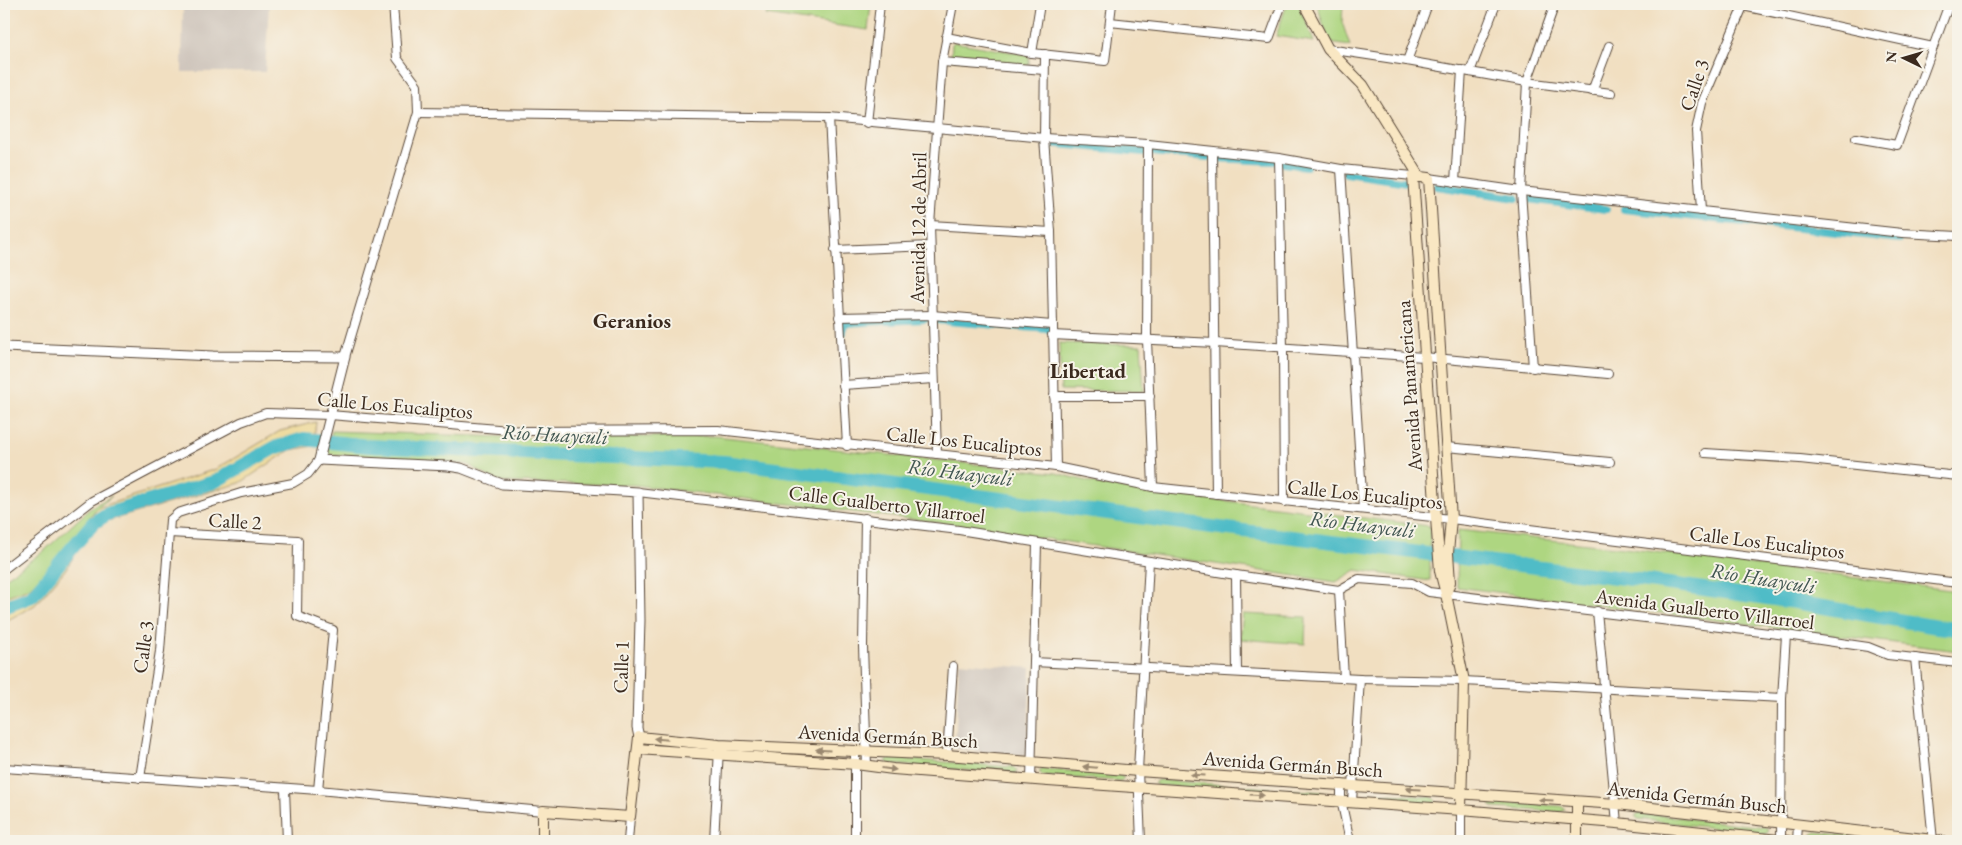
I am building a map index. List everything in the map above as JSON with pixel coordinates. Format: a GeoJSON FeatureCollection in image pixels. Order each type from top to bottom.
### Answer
{"type":"FeatureCollection","features":[{"type":"Feature","properties":{"kind":"main road","name":"Avenida Panamericana"},"geometry":{"type":"LineString","coordinates":[[1304,4],[1328,49],[1363,85],[1421,177],[1441,358],[1451,519],[1444,552]]}},
{"type":"Feature","properties":{"kind":"main road","name":"Avenida Panamericana"},"geometry":{"type":"LineString","coordinates":[[1421,177],[1424,357],[1436,518],[1444,552],[1446,594],[1464,681],[1461,810]]}},
{"type":"Feature","properties":{"kind":"main road","name":"Calle 1"},"geometry":{"type":"LineString","coordinates":[[630,817],[640,737]]}},
{"type":"Feature","properties":{"kind":"main road","name":"Avenida Germán Busch"},"geometry":{"type":"LineString","coordinates":[[640,737],[719,750],[893,769],[1577,819],[1785,841]]}},
{"type":"Feature","properties":{"kind":"main road","name":"Avenida Germán Busch"},"geometry":{"type":"LineString","coordinates":[[638,749],[947,755],[1138,771],[1616,804],[1936,841]]}},
{"type":"Feature","properties":{"kind":"main road"},"geometry":{"type":"LineString","coordinates":[[1577,802],[1577,841]]}},
{"type":"Feature","properties":{"kind":"main road"},"geometry":{"type":"LineString","coordinates":[[542,841],[542,811],[630,817]]}},
{"type":"Feature","properties":{"kind":"street"},"geometry":{"type":"LineString","coordinates":[[319,460],[345,357],[418,112],[416,85],[400,65],[397,58],[393,4]]}},
{"type":"Feature","properties":{"kind":"street"},"geometry":{"type":"LineString","coordinates":[[867,123],[880,4]]}},
{"type":"Feature","properties":{"kind":"street","name":"Avenida 12 de Abril"},"geometry":{"type":"LineString","coordinates":[[937,454],[930,225],[942,62],[953,4]]}},
{"type":"Feature","properties":{"kind":"street"},"geometry":{"type":"LineString","coordinates":[[1032,52],[1040,4]]}},
{"type":"Feature","properties":{"kind":"street"},"geometry":{"type":"LineString","coordinates":[[946,37],[1045,54],[1105,61],[1112,4]]}},
{"type":"Feature","properties":{"kind":"street"},"geometry":{"type":"LineString","coordinates":[[1110,22],[1269,39],[1282,4]]}},
{"type":"Feature","properties":{"kind":"street"},"geometry":{"type":"LineString","coordinates":[[1407,61],[1428,4]]}},
{"type":"Feature","properties":{"kind":"street"},"geometry":{"type":"LineString","coordinates":[[1455,182],[1466,71],[1496,4]]}},
{"type":"Feature","properties":{"kind":"street"},"geometry":{"type":"LineString","coordinates":[[1533,368],[1521,191],[1527,82],[1555,4]]}},
{"type":"Feature","properties":{"kind":"street"},"geometry":{"type":"LineString","coordinates":[[1856,138],[1897,145],[1949,4]]}},
{"type":"Feature","properties":{"kind":"street"},"geometry":{"type":"LineString","coordinates":[[1743,5],[1934,47]]}},
{"type":"Feature","properties":{"kind":"street","name":"Calle 3"},"geometry":{"type":"LineString","coordinates":[[1701,211],[1696,131],[1702,103],[1743,5]]}},
{"type":"Feature","properties":{"kind":"street"},"geometry":{"type":"LineString","coordinates":[[1592,92],[1609,46]]}},
{"type":"Feature","properties":{"kind":"street"},"geometry":{"type":"LineString","coordinates":[[1328,49],[1527,82],[1611,93]]}},
{"type":"Feature","properties":{"kind":"street"},"geometry":{"type":"LineString","coordinates":[[1045,54],[1044,138],[1051,232],[1056,467]]}},
{"type":"Feature","properties":{"kind":"street"},"geometry":{"type":"LineString","coordinates":[[942,62],[1044,70]]}},
{"type":"Feature","properties":{"kind":"street"},"geometry":{"type":"LineString","coordinates":[[418,112],[829,118],[1044,138],[1148,144],[1278,158],[1341,169],[1421,177],[1521,191],[1902,233],[1958,236]]}},
{"type":"Feature","properties":{"kind":"street"},"geometry":{"type":"LineString","coordinates":[[829,118],[847,446]]}},
{"type":"Feature","properties":{"kind":"street"},"geometry":{"type":"LineString","coordinates":[[1148,144],[1147,339],[1153,487]]}},
{"type":"Feature","properties":{"kind":"street"},"geometry":{"type":"LineString","coordinates":[[1212,151],[1216,494]]}},
{"type":"Feature","properties":{"kind":"street"},"geometry":{"type":"LineString","coordinates":[[1278,158],[1284,348],[1284,502]]}},
{"type":"Feature","properties":{"kind":"street"},"geometry":{"type":"LineString","coordinates":[[1341,169],[1363,509]]}},
{"type":"Feature","properties":{"kind":"street"},"geometry":{"type":"LineString","coordinates":[[930,225],[1051,232]]}},
{"type":"Feature","properties":{"kind":"street"},"geometry":{"type":"LineString","coordinates":[[835,250],[930,246]]}},
{"type":"Feature","properties":{"kind":"street"},"geometry":{"type":"LineString","coordinates":[[839,317],[932,315],[1052,325]]}},
{"type":"Feature","properties":{"kind":"street"},"geometry":{"type":"LineString","coordinates":[[1052,335],[1215,343],[1441,358],[1608,374]]}},
{"type":"Feature","properties":{"kind":"street"},"geometry":{"type":"LineString","coordinates":[[4,347],[213,356],[345,357]]}},
{"type":"Feature","properties":{"kind":"street"},"geometry":{"type":"LineString","coordinates":[[843,385],[934,380]]}},
{"type":"Feature","properties":{"kind":"street"},"geometry":{"type":"LineString","coordinates":[[1054,396],[1150,396]]}},
{"type":"Feature","properties":{"kind":"street","name":"Calle Los Eucaliptos"},"geometry":{"type":"LineString","coordinates":[[4,569],[92,501],[241,422],[266,413],[330,415],[523,431],[718,430],[847,446],[1056,467],[1153,487],[1451,519],[1958,583]]}},
{"type":"Feature","properties":{"kind":"street"},"geometry":{"type":"LineString","coordinates":[[1446,447],[1610,462]]}},
{"type":"Feature","properties":{"kind":"street"},"geometry":{"type":"LineString","coordinates":[[1705,453],[1800,459],[1958,476]]}},
{"type":"Feature","properties":{"kind":"street","name":"Calle 3"},"geometry":{"type":"LineString","coordinates":[[140,778],[160,651],[170,520],[178,513],[241,493],[292,483],[308,474],[319,460]]}},
{"type":"Feature","properties":{"kind":"street","name":"Calle Gualberto Villarroel"},"geometry":{"type":"LineString","coordinates":[[319,460],[448,466],[461,468],[502,484],[638,492],[865,518],[959,530],[1340,590]]}},
{"type":"Feature","properties":{"kind":"street","name":"Calle 1"},"geometry":{"type":"LineString","coordinates":[[638,492],[640,620],[637,728],[640,737]]}},
{"type":"Feature","properties":{"kind":"street"},"geometry":{"type":"LineString","coordinates":[[855,841],[856,764],[861,752],[865,518]]}},
{"type":"Feature","properties":{"kind":"street","name":"Calle 2"},"geometry":{"type":"LineString","coordinates":[[169,533],[298,540],[297,616],[333,630],[318,790]]}},
{"type":"Feature","properties":{"kind":"street"},"geometry":{"type":"LineString","coordinates":[[1032,780],[1037,543]]}},
{"type":"Feature","properties":{"kind":"street"},"geometry":{"type":"LineString","coordinates":[[1141,841],[1138,771],[1149,561]]}},
{"type":"Feature","properties":{"kind":"street"},"geometry":{"type":"LineString","coordinates":[[1236,575],[1237,672]]}},
{"type":"Feature","properties":{"kind":"street"},"geometry":{"type":"LineString","coordinates":[[1344,678],[1340,590],[1359,579],[1412,583],[1429,592],[1446,594]]}},
{"type":"Feature","properties":{"kind":"street","name":"Avenida Gualberto Villarroel"},"geometry":{"type":"LineString","coordinates":[[1446,594],[1786,635],[1868,647],[1888,655],[1958,663]]}},
{"type":"Feature","properties":{"kind":"street"},"geometry":{"type":"LineString","coordinates":[[1597,612],[1617,823]]}},
{"type":"Feature","properties":{"kind":"street"},"geometry":{"type":"LineString","coordinates":[[1785,841],[1781,823],[1782,698],[1786,635]]}},
{"type":"Feature","properties":{"kind":"street"},"geometry":{"type":"LineString","coordinates":[[1915,658],[1936,841]]}},
{"type":"Feature","properties":{"kind":"street"},"geometry":{"type":"LineString","coordinates":[[1034,662],[1344,678],[1464,681],[1604,690],[1782,698]]}},
{"type":"Feature","properties":{"kind":"street"},"geometry":{"type":"LineString","coordinates":[[947,755],[953,666]]}},
{"type":"Feature","properties":{"kind":"street"},"geometry":{"type":"LineString","coordinates":[[1347,801],[1354,785],[1360,678]]}},
{"type":"Feature","properties":{"kind":"street"},"geometry":{"type":"LineString","coordinates":[[714,841],[719,750]]}},
{"type":"Feature","properties":{"kind":"street"},"geometry":{"type":"LineString","coordinates":[[861,752],[867,766]]}},
{"type":"Feature","properties":{"kind":"street"},"geometry":{"type":"LineString","coordinates":[[4,768],[318,790],[542,811]]}},
{"type":"Feature","properties":{"kind":"street"},"geometry":{"type":"LineString","coordinates":[[1341,784],[1347,801],[1350,841]]}},
{"type":"Feature","properties":{"kind":"street"},"geometry":{"type":"LineString","coordinates":[[285,788],[287,841]]}},
{"type":"Feature","properties":{"kind":"street","name":"Avenida Panamericana"},"geometry":{"type":"LineString","coordinates":[[1461,810],[1461,841]]}},
{"type":"Feature","properties":{"kind":"street","name":"Calle 1"},"geometry":{"type":"LineString","coordinates":[[628,841],[630,817]]}},
{"type":"Feature","properties":{"kind":"street"},"geometry":{"type":"LineString","coordinates":[[1797,841],[1798,825]]}},
{"type":"Feature","properties":{"kind":"shaded area"},"geometry":{"type":"Polygon","coordinates":[[[183,4],[269,4],[265,72],[182,72],[183,4]]]}},
{"type":"Feature","properties":{"kind":"shaded area"},"geometry":{"type":"Polygon","coordinates":[[[959,662],[1031,668],[1027,755],[955,749],[959,662]]]}},
{"type":"Feature","properties":{"kind":"green space"},"geometry":{"type":"Polygon","coordinates":[[[771,4],[871,4],[868,30],[766,15],[771,4]]]}},
{"type":"Feature","properties":{"kind":"green space"},"geometry":{"type":"Polygon","coordinates":[[[1287,4],[1299,4],[1314,42],[1276,36],[1287,4]]]}},
{"type":"Feature","properties":{"kind":"green space"},"geometry":{"type":"Polygon","coordinates":[[[1317,4],[1343,4],[1342,22],[1350,46],[1329,43],[1317,4]]]}},
{"type":"Feature","properties":{"kind":"green space"},"geometry":{"type":"Polygon","coordinates":[[[954,42],[1029,55],[1029,64],[1027,66],[952,59],[952,44],[954,42]]]}},
{"type":"Feature","properties":{"kind":"green space"},"geometry":{"type":"Polygon","coordinates":[[[1059,343],[1141,345],[1144,391],[1061,390],[1059,343]]]}},
{"type":"Feature","properties":{"kind":"green space"},"geometry":{"type":"Polygon","coordinates":[[[332,431],[534,438],[715,436],[1056,473],[1102,485],[1430,526],[1430,581],[1356,570],[1336,582],[934,522],[635,485],[498,482],[467,464],[326,454],[332,431]]]}},
{"type":"Feature","properties":{"kind":"green space"},"geometry":{"type":"Polygon","coordinates":[[[112,496],[97,508],[44,574],[29,589],[4,597],[4,579],[44,551],[93,506],[112,496]]]}},
{"type":"Feature","properties":{"kind":"green space"},"geometry":{"type":"Polygon","coordinates":[[[1458,530],[1624,548],[1958,591],[1958,651],[1457,587],[1458,530]]]}},
{"type":"Feature","properties":{"kind":"green space"},"geometry":{"type":"Polygon","coordinates":[[[1243,614],[1306,617],[1305,644],[1240,639],[1243,614]]]}},
{"type":"Feature","properties":{"kind":"green space"},"geometry":{"type":"Polygon","coordinates":[[[890,758],[1013,767],[1017,771],[1015,774],[889,764],[886,761],[890,758]]]}},
{"type":"Feature","properties":{"kind":"green space"},"geometry":{"type":"Polygon","coordinates":[[[1043,769],[1120,775],[1124,778],[1121,781],[1043,776],[1039,772],[1043,769]]]}},
{"type":"Feature","properties":{"kind":"green space"},"geometry":{"type":"Polygon","coordinates":[[[1158,780],[1323,792],[1327,796],[1155,785],[1155,782],[1158,780]]]}},
{"type":"Feature","properties":{"kind":"green space"},"geometry":{"type":"Polygon","coordinates":[[[1370,793],[1432,797],[1436,801],[1434,804],[1368,798],[1367,796],[1370,793]]]}},
{"type":"Feature","properties":{"kind":"green space"},"geometry":{"type":"Polygon","coordinates":[[[1494,802],[1561,806],[1565,809],[1561,812],[1494,808],[1490,805],[1494,802]]]}},
{"type":"Feature","properties":{"kind":"green space"},"geometry":{"type":"Polygon","coordinates":[[[1639,813],[1765,827],[1769,831],[1765,834],[1638,819],[1635,816],[1639,813]]]}},
{"type":"Feature","properties":{"kind":"green space"},"geometry":{"type":"Polygon","coordinates":[[[1816,832],[1890,841],[1815,839],[1812,835],[1816,832]]]}},
{"type":"Feature","properties":{"kind":"sand"},"geometry":{"type":"Polygon","coordinates":[[[316,422],[313,446],[290,450],[240,483],[107,521],[87,536],[65,570],[35,605],[4,622],[4,597],[29,588],[44,574],[97,508],[216,469],[280,431],[316,422]]]}},
{"type":"Feature","properties":{"kind":"waterway"},"geometry":{"type":"LineString","coordinates":[[1049,155],[1048,143],[1144,152]]}},
{"type":"Feature","properties":{"kind":"waterway"},"geometry":{"type":"LineString","coordinates":[[1152,152],[1208,157]]}},
{"type":"Feature","properties":{"kind":"waterway"},"geometry":{"type":"LineString","coordinates":[[1216,158],[1274,161]]}},
{"type":"Feature","properties":{"kind":"waterway"},"geometry":{"type":"LineString","coordinates":[[1283,163],[1306,166]]}},
{"type":"Feature","properties":{"kind":"waterway"},"geometry":{"type":"LineString","coordinates":[[1346,173],[1407,182]]}},
{"type":"Feature","properties":{"kind":"waterway"},"geometry":{"type":"LineString","coordinates":[[1437,186],[1516,198]]}},
{"type":"Feature","properties":{"kind":"waterway"},"geometry":{"type":"LineString","coordinates":[[1528,199],[1606,209]]}},
{"type":"Feature","properties":{"kind":"waterway"},"geometry":{"type":"LineString","coordinates":[[1624,209],[1899,239]]}},
{"type":"Feature","properties":{"kind":"waterway"},"geometry":{"type":"LineString","coordinates":[[843,332],[843,323],[925,319]]}},
{"type":"Feature","properties":{"kind":"waterway"},"geometry":{"type":"LineString","coordinates":[[935,320],[1048,329]]}},
{"type":"Feature","properties":{"kind":"waterway","name":"Río Huayculi"},"geometry":{"type":"LineString","coordinates":[[4,607],[32,596],[93,523],[107,514],[214,482],[274,448],[304,439],[368,446],[724,462],[1212,527],[1655,582],[1795,602],[1958,629]]}},
{"type":"Feature","properties":{"kind":"district","name":"Geranios"},"geometry":{"type":"Point","coordinates":[632,320]}},
{"type":"Feature","properties":{"kind":"district","name":"Libertad"},"geometry":{"type":"Point","coordinates":[1088,370]}}]}
